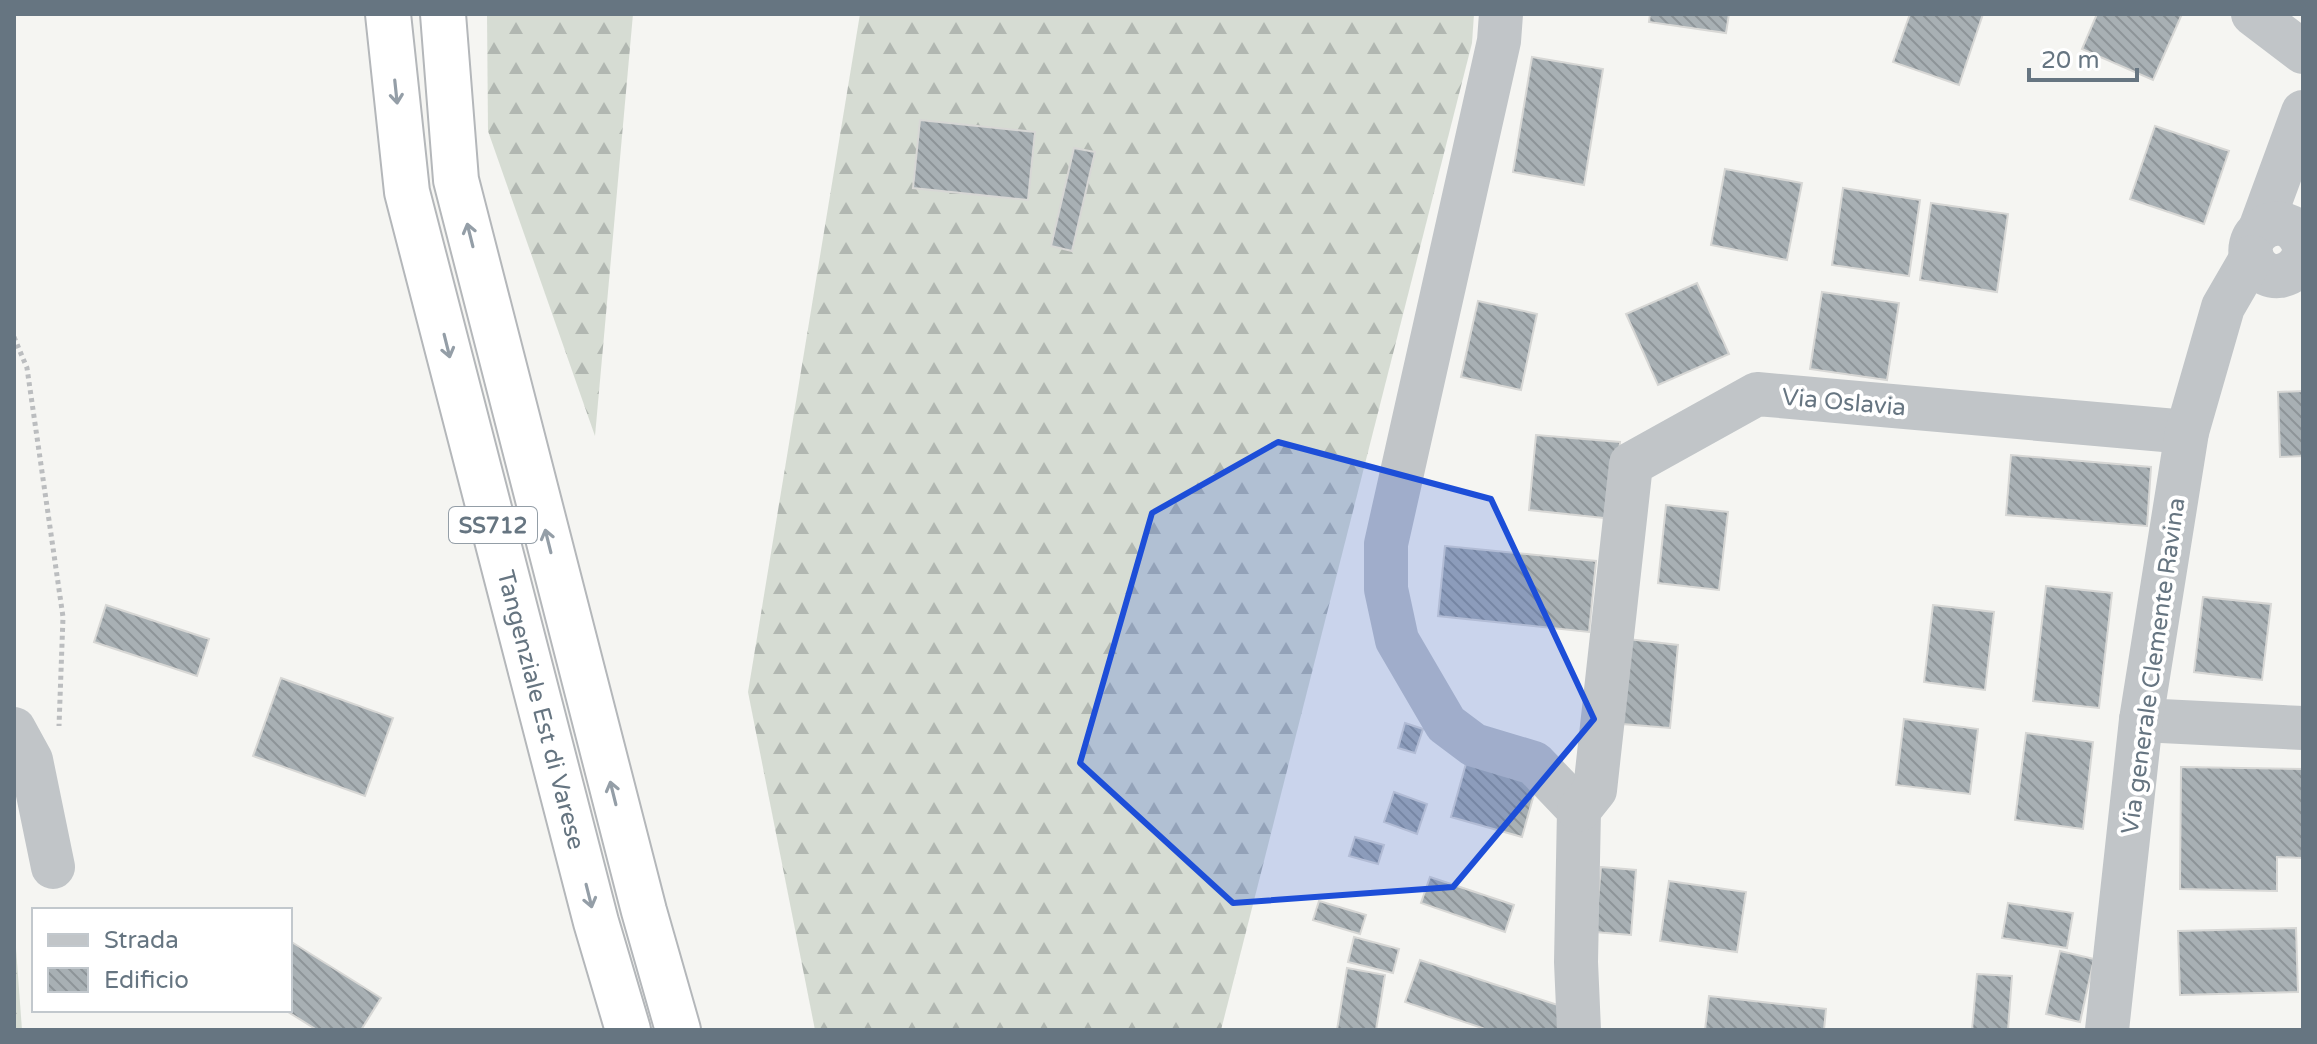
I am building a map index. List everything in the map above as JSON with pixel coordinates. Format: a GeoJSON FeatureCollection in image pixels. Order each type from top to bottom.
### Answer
{"type":"FeatureCollection","features":[{"type":"Feature","properties":{"kind":"highway","name":"Tangenziale Est di Varese"},"geometry":{"type":"LineString","coordinates":[[388,14],[407,192],[596,922],[628,1030]]}},
{"type":"Feature","properties":{"kind":"highway","name":"Tangenziale Est di Varese"},"geometry":{"type":"LineString","coordinates":[[443,14],[456,180],[644,911],[678,1030]]}},
{"type":"Feature","properties":{"kind":"street"},"geometry":{"type":"LineString","coordinates":[[1501,14],[1499,41],[1386,544],[1386,589],[1397,640],[1446,724],[1474,745],[1534,763],[1579,810],[1576,962],[1579,1030]]}},
{"type":"Feature","properties":{"kind":"street"},"geometry":{"type":"LineString","coordinates":[[2253,14],[2303,52]]}},
{"type":"Feature","properties":{"kind":"street","name":"Via generale Clemente Ravina"},"geometry":{"type":"LineString","coordinates":[[2107,1030],[2141,720],[2187,432],[2223,307],[2287,254],[2301,117]]}},
{"type":"Feature","properties":{"kind":"street","name":"Via Oslavia"},"geometry":{"type":"LineString","coordinates":[[1579,810],[1595,790],[1631,464],[1757,394],[2187,432]]}},
{"type":"Feature","properties":{"kind":"street"},"geometry":{"type":"LineString","coordinates":[[2141,720],[2303,728]]}},
{"type":"Feature","properties":{"kind":"street"},"geometry":{"type":"LineString","coordinates":[[14,729],[31,760],[53,867]]}},
{"type":"Feature","properties":{"kind":"path"},"geometry":{"type":"LineString","coordinates":[[14,337],[27,368],[63,617],[59,726]]}},
{"type":"Feature","properties":{"kind":"highlighted area"},"geometry":{"type":"Polygon","coordinates":[[[1278,442],[1491,499],[1594,719],[1453,887],[1233,903],[1080,763],[1152,513],[1278,442]]]}},
{"type":"Feature","properties":{"kind":"green space"},"geometry":{"type":"Polygon","coordinates":[[[487,14],[633,14],[595,436],[488,131],[487,14]]]}},
{"type":"Feature","properties":{"kind":"green space"},"geometry":{"type":"Polygon","coordinates":[[[860,14],[1474,14],[1472,43],[1221,1030],[815,1030],[748,692],[860,14]]]}},
{"type":"Feature","properties":{"kind":"green space"},"geometry":{"type":"Polygon","coordinates":[[[14,921],[22,1030],[14,1030],[14,921]]]}},
{"type":"Feature","properties":{"kind":"building"},"geometry":{"type":"Polygon","coordinates":[[[1650,14],[1729,14],[1726,33],[1649,22],[1650,14]]]}},
{"type":"Feature","properties":{"kind":"building"},"geometry":{"type":"Polygon","coordinates":[[[1910,14],[1983,14],[1959,85],[1893,62],[1910,14]]]}},
{"type":"Feature","properties":{"kind":"building"},"geometry":{"type":"Polygon","coordinates":[[[2097,14],[2182,14],[2153,80],[2082,49],[2097,14]]]}},
{"type":"Feature","properties":{"kind":"building"},"geometry":{"type":"Polygon","coordinates":[[[1532,57],[1603,69],[1584,185],[1513,172],[1532,57]]]}},
{"type":"Feature","properties":{"kind":"building"},"geometry":{"type":"Polygon","coordinates":[[[920,120],[1035,132],[1028,200],[913,188],[920,120]]]}},
{"type":"Feature","properties":{"kind":"building"},"geometry":{"type":"Polygon","coordinates":[[[2155,126],[2229,151],[2204,224],[2130,199],[2155,126]]]}},
{"type":"Feature","properties":{"kind":"building"},"geometry":{"type":"Polygon","coordinates":[[[1074,148],[1095,152],[1072,251],[1051,246],[1074,148]]]}},
{"type":"Feature","properties":{"kind":"building"},"geometry":{"type":"Polygon","coordinates":[[[1725,169],[1802,183],[1787,260],[1711,245],[1725,169]]]}},
{"type":"Feature","properties":{"kind":"building"},"geometry":{"type":"Polygon","coordinates":[[[1843,188],[1920,200],[1909,276],[1832,265],[1843,188]]]}},
{"type":"Feature","properties":{"kind":"building"},"geometry":{"type":"Polygon","coordinates":[[[1931,203],[2008,214],[1997,292],[1920,280],[1931,203]]]}},
{"type":"Feature","properties":{"kind":"building"},"geometry":{"type":"Polygon","coordinates":[[[1697,283],[1729,354],[1658,385],[1626,314],[1697,283]]]}},
{"type":"Feature","properties":{"kind":"building"},"geometry":{"type":"Polygon","coordinates":[[[1822,292],[1899,303],[1887,380],[1810,369],[1822,292]]]}},
{"type":"Feature","properties":{"kind":"building"},"geometry":{"type":"Polygon","coordinates":[[[1478,301],[1537,314],[1521,390],[1461,377],[1478,301]]]}},
{"type":"Feature","properties":{"kind":"building"},"geometry":{"type":"Polygon","coordinates":[[[2303,391],[2303,456],[2280,457],[2278,392],[2303,391]]]}},
{"type":"Feature","properties":{"kind":"building"},"geometry":{"type":"Polygon","coordinates":[[[1536,435],[1620,442],[1613,519],[1529,510],[1536,435]]]}},
{"type":"Feature","properties":{"kind":"building"},"geometry":{"type":"Polygon","coordinates":[[[2011,455],[2151,467],[2147,526],[2006,515],[2011,455]]]}},
{"type":"Feature","properties":{"kind":"building"},"geometry":{"type":"Polygon","coordinates":[[[1666,505],[1728,512],[1719,590],[1658,583],[1666,505]]]}},
{"type":"Feature","properties":{"kind":"building"},"geometry":{"type":"Polygon","coordinates":[[[1445,546],[1596,561],[1589,632],[1438,616],[1445,546]]]}},
{"type":"Feature","properties":{"kind":"building"},"geometry":{"type":"Polygon","coordinates":[[[2046,586],[2112,593],[2099,708],[2033,701],[2046,586]]]}},
{"type":"Feature","properties":{"kind":"building"},"geometry":{"type":"Polygon","coordinates":[[[2203,597],[2271,604],[2262,680],[2194,672],[2203,597]]]}},
{"type":"Feature","properties":{"kind":"building"},"geometry":{"type":"Polygon","coordinates":[[[106,605],[209,639],[197,676],[94,642],[106,605]]]}},
{"type":"Feature","properties":{"kind":"building"},"geometry":{"type":"Polygon","coordinates":[[[1933,605],[1994,612],[1985,690],[1924,682],[1933,605]]]}},
{"type":"Feature","properties":{"kind":"building"},"geometry":{"type":"Polygon","coordinates":[[[1619,638],[1678,645],[1670,728],[1610,723],[1619,638]]]}},
{"type":"Feature","properties":{"kind":"building"},"geometry":{"type":"Polygon","coordinates":[[[281,678],[393,718],[365,796],[253,756],[281,678]]]}},
{"type":"Feature","properties":{"kind":"building"},"geometry":{"type":"Polygon","coordinates":[[[1904,719],[1978,729],[1970,794],[1896,785],[1904,719]]]}},
{"type":"Feature","properties":{"kind":"building"},"geometry":{"type":"Polygon","coordinates":[[[1405,723],[1423,729],[1415,753],[1398,748],[1405,723]]]}},
{"type":"Feature","properties":{"kind":"building"},"geometry":{"type":"Polygon","coordinates":[[[2026,733],[2093,742],[2083,829],[2015,820],[2026,733]]]}},
{"type":"Feature","properties":{"kind":"building"},"geometry":{"type":"Polygon","coordinates":[[[1467,760],[1538,780],[1522,837],[1451,817],[1467,760]]]}},
{"type":"Feature","properties":{"kind":"building"},"geometry":{"type":"Polygon","coordinates":[[[2181,767],[2303,769],[2303,858],[2277,857],[2277,891],[2180,889],[2181,767]]]}},
{"type":"Feature","properties":{"kind":"building"},"geometry":{"type":"Polygon","coordinates":[[[1394,792],[1427,804],[1417,834],[1384,822],[1394,792]]]}},
{"type":"Feature","properties":{"kind":"building"},"geometry":{"type":"Polygon","coordinates":[[[1355,837],[1384,845],[1378,864],[1349,856],[1355,837]]]}},
{"type":"Feature","properties":{"kind":"building"},"geometry":{"type":"Polygon","coordinates":[[[1601,867],[1636,870],[1631,935],[1595,932],[1601,867]]]}},
{"type":"Feature","properties":{"kind":"building"},"geometry":{"type":"Polygon","coordinates":[[[1430,877],[1514,905],[1505,932],[1421,903],[1430,877]]]}},
{"type":"Feature","properties":{"kind":"building"},"geometry":{"type":"Polygon","coordinates":[[[1669,881],[1746,892],[1737,952],[1660,941],[1669,881]]]}},
{"type":"Feature","properties":{"kind":"building"},"geometry":{"type":"Polygon","coordinates":[[[1319,901],[1366,915],[1360,934],[1313,920],[1319,901]]]}},
{"type":"Feature","properties":{"kind":"building"},"geometry":{"type":"Polygon","coordinates":[[[2008,903],[2073,913],[2067,948],[2002,938],[2008,903]]]}},
{"type":"Feature","properties":{"kind":"building"},"geometry":{"type":"Polygon","coordinates":[[[2296,928],[2298,992],[2180,995],[2178,931],[2296,928]]]}},
{"type":"Feature","properties":{"kind":"building"},"geometry":{"type":"Polygon","coordinates":[[[1354,937],[1399,949],[1393,973],[1348,962],[1354,937]]]}},
{"type":"Feature","properties":{"kind":"building"},"geometry":{"type":"Polygon","coordinates":[[[292,942],[381,998],[361,1030],[317,1030],[288,1012],[292,1012],[292,942]]]}},
{"type":"Feature","properties":{"kind":"building"},"geometry":{"type":"Polygon","coordinates":[[[2060,951],[2094,959],[2080,1022],[2046,1014],[2060,951]]]}},
{"type":"Feature","properties":{"kind":"building"},"geometry":{"type":"Polygon","coordinates":[[[1420,960],[1576,1011],[1570,1030],[1488,1030],[1405,1002],[1420,960]]]}},
{"type":"Feature","properties":{"kind":"building"},"geometry":{"type":"Polygon","coordinates":[[[1347,968],[1385,975],[1376,1030],[1337,1030],[1347,968]]]}},
{"type":"Feature","properties":{"kind":"building"},"geometry":{"type":"Polygon","coordinates":[[[1977,974],[2012,976],[2008,1030],[1972,1030],[1977,974]]]}},
{"type":"Feature","properties":{"kind":"building"},"geometry":{"type":"Polygon","coordinates":[[[1709,996],[1826,1009],[1824,1030],[1705,1030],[1709,996]]]}}]}
